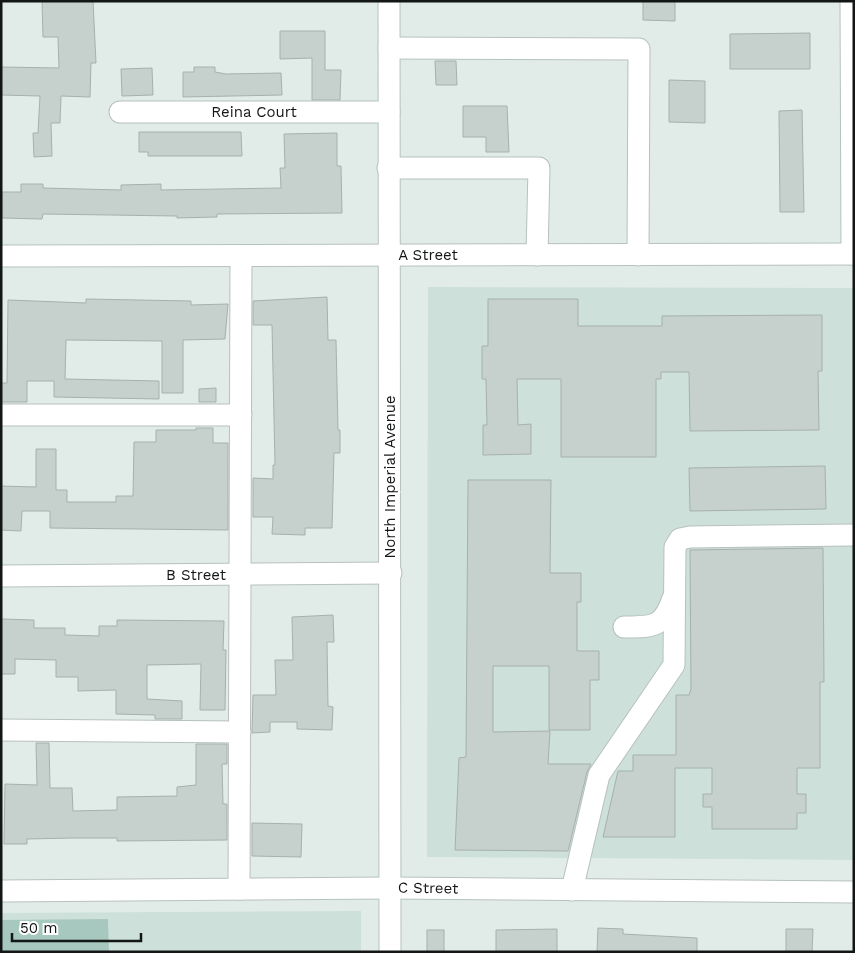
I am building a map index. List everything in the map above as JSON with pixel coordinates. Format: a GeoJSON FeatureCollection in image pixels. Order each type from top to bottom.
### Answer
{"type":"FeatureCollection","features":[{"type":"Feature","properties":{"kind":"street","name":"North Imperial Avenue"},"geometry":{"type":"LineString","coordinates":[[389,1],[390,952]]}},
{"type":"Feature","properties":{"kind":"street"},"geometry":{"type":"LineString","coordinates":[[851,1],[853,254]]}},
{"type":"Feature","properties":{"kind":"street"},"geometry":{"type":"LineString","coordinates":[[389,48],[639,49],[638,255]]}},
{"type":"Feature","properties":{"kind":"street","name":"Reina Court"},"geometry":{"type":"LineString","coordinates":[[120,112],[389,112]]}},
{"type":"Feature","properties":{"kind":"street"},"geometry":{"type":"LineString","coordinates":[[388,168],[539,168],[537,255]]}},
{"type":"Feature","properties":{"kind":"street","name":"A Street"},"geometry":{"type":"LineString","coordinates":[[1,256],[853,254]]}},
{"type":"Feature","properties":{"kind":"street"},"geometry":{"type":"LineString","coordinates":[[240,889],[241,256]]}},
{"type":"Feature","properties":{"kind":"street"},"geometry":{"type":"LineString","coordinates":[[1,415],[241,415]]}},
{"type":"Feature","properties":{"kind":"street"},"geometry":{"type":"LineString","coordinates":[[572,890],[599,775],[674,665],[675,547],[680,539],[690,537],[854,535]]}},
{"type":"Feature","properties":{"kind":"street","name":"B Street"},"geometry":{"type":"LineString","coordinates":[[1,576],[391,573]]}},
{"type":"Feature","properties":{"kind":"street"},"geometry":{"type":"LineString","coordinates":[[624,627],[653,626],[668,616],[675,594]]}},
{"type":"Feature","properties":{"kind":"street"},"geometry":{"type":"LineString","coordinates":[[1,730],[240,732]]}},
{"type":"Feature","properties":{"kind":"street","name":"C Street"},"geometry":{"type":"LineString","coordinates":[[1,891],[390,888],[854,892]]}},
{"type":"Feature","properties":{"kind":"shaded area"},"geometry":{"type":"Polygon","coordinates":[[[428,287],[854,288],[854,860],[427,857],[428,287]]]}},
{"type":"Feature","properties":{"kind":"shaded area"},"geometry":{"type":"Polygon","coordinates":[[[361,911],[361,952],[1,952],[1,913],[361,911]]]}},
{"type":"Feature","properties":{"kind":"green space"},"geometry":{"type":"Polygon","coordinates":[[[108,919],[109,952],[1,952],[1,920],[108,919]]]}},
{"type":"Feature","properties":{"kind":"building"},"geometry":{"type":"Polygon","coordinates":[[[42,1],[93,1],[96,63],[91,63],[90,97],[61,96],[60,123],[51,123],[52,156],[34,157],[33,133],[38,133],[40,96],[1,95],[1,67],[59,68],[58,37],[43,37],[42,1]]]}},
{"type":"Feature","properties":{"kind":"building"},"geometry":{"type":"Polygon","coordinates":[[[643,1],[675,1],[675,21],[643,20],[643,1]]]}},
{"type":"Feature","properties":{"kind":"building"},"geometry":{"type":"Polygon","coordinates":[[[280,31],[325,31],[325,70],[341,70],[340,100],[312,100],[312,58],[280,59],[280,31]]]}},
{"type":"Feature","properties":{"kind":"building"},"geometry":{"type":"Polygon","coordinates":[[[810,33],[810,69],[730,69],[730,34],[810,33]]]}},
{"type":"Feature","properties":{"kind":"building"},"geometry":{"type":"Polygon","coordinates":[[[435,61],[456,61],[457,85],[436,85],[435,61]]]}},
{"type":"Feature","properties":{"kind":"building"},"geometry":{"type":"Polygon","coordinates":[[[194,67],[215,67],[215,72],[226,74],[281,73],[282,95],[183,97],[183,72],[194,72],[194,67]]]}},
{"type":"Feature","properties":{"kind":"building"},"geometry":{"type":"Polygon","coordinates":[[[152,68],[153,95],[122,96],[121,69],[152,68]]]}},
{"type":"Feature","properties":{"kind":"building"},"geometry":{"type":"Polygon","coordinates":[[[669,80],[705,81],[705,123],[669,122],[669,80]]]}},
{"type":"Feature","properties":{"kind":"building"},"geometry":{"type":"Polygon","coordinates":[[[463,106],[507,106],[509,152],[486,152],[486,137],[463,137],[463,106]]]}},
{"type":"Feature","properties":{"kind":"building"},"geometry":{"type":"Polygon","coordinates":[[[802,110],[804,212],[780,212],[779,111],[802,110]]]}},
{"type":"Feature","properties":{"kind":"building"},"geometry":{"type":"Polygon","coordinates":[[[139,132],[241,132],[242,156],[148,156],[148,152],[139,152],[139,132]]]}},
{"type":"Feature","properties":{"kind":"building"},"geometry":{"type":"Polygon","coordinates":[[[337,133],[337,166],[341,166],[342,213],[217,214],[217,217],[177,218],[177,216],[43,214],[42,219],[2,218],[2,192],[21,192],[21,184],[43,184],[43,188],[121,190],[121,185],[161,184],[161,190],[281,188],[280,168],[285,168],[284,134],[337,133]]]}},
{"type":"Feature","properties":{"kind":"building"},"geometry":{"type":"Polygon","coordinates":[[[327,297],[328,340],[336,340],[338,430],[340,430],[340,453],[334,453],[332,528],[305,528],[305,535],[272,534],[273,517],[253,517],[253,478],[273,479],[273,465],[275,465],[272,325],[253,325],[253,301],[327,297]]]}},
{"type":"Feature","properties":{"kind":"building"},"geometry":{"type":"Polygon","coordinates":[[[86,299],[191,301],[191,305],[228,304],[225,339],[183,340],[183,393],[162,393],[162,341],[66,340],[65,379],[159,381],[159,399],[54,397],[54,381],[27,381],[27,402],[1,402],[1,383],[7,383],[8,300],[86,303],[86,299]]]}},
{"type":"Feature","properties":{"kind":"building"},"geometry":{"type":"Polygon","coordinates":[[[488,299],[578,299],[578,326],[662,326],[662,316],[822,315],[822,371],[818,371],[819,430],[690,431],[689,372],[661,372],[661,379],[656,379],[656,457],[561,457],[561,379],[517,379],[518,425],[531,424],[531,454],[483,455],[483,425],[487,425],[486,379],[482,379],[482,346],[488,346],[488,299]]]}},
{"type":"Feature","properties":{"kind":"building"},"geometry":{"type":"Polygon","coordinates":[[[216,388],[216,402],[199,402],[199,389],[216,388]]]}},
{"type":"Feature","properties":{"kind":"building"},"geometry":{"type":"Polygon","coordinates":[[[196,428],[213,428],[213,443],[228,443],[228,530],[50,528],[50,511],[22,511],[21,531],[1,530],[1,486],[36,487],[36,449],[56,449],[56,490],[67,490],[67,502],[116,502],[116,496],[133,496],[134,442],[156,442],[156,430],[196,430],[196,428]]]}},
{"type":"Feature","properties":{"kind":"building"},"geometry":{"type":"Polygon","coordinates":[[[825,466],[826,509],[690,511],[689,468],[825,466]]]}},
{"type":"Feature","properties":{"kind":"building"},"geometry":{"type":"Polygon","coordinates":[[[468,480],[551,480],[550,573],[581,573],[581,602],[577,602],[577,651],[599,651],[599,680],[590,680],[590,730],[549,730],[549,666],[493,666],[493,732],[550,731],[548,764],[591,764],[587,772],[568,851],[455,850],[459,758],[466,757],[468,480]]]}},
{"type":"Feature","properties":{"kind":"building"},"geometry":{"type":"Polygon","coordinates":[[[823,548],[824,682],[820,682],[820,768],[797,768],[797,794],[806,794],[806,813],[797,813],[797,829],[712,829],[712,807],[703,807],[703,794],[712,794],[712,768],[675,768],[675,837],[603,837],[618,771],[633,771],[633,755],[676,755],[676,695],[689,695],[691,689],[690,550],[823,548]]]}},
{"type":"Feature","properties":{"kind":"building"},"geometry":{"type":"Polygon","coordinates":[[[333,615],[334,642],[327,642],[328,706],[333,707],[332,730],[297,729],[297,722],[270,722],[270,732],[252,733],[253,695],[276,695],[275,660],[293,660],[292,617],[333,615]]]}},
{"type":"Feature","properties":{"kind":"building"},"geometry":{"type":"Polygon","coordinates":[[[1,619],[34,620],[34,628],[65,628],[65,635],[99,636],[99,626],[117,626],[117,620],[224,621],[223,650],[226,650],[225,710],[200,710],[201,664],[147,665],[147,699],[182,701],[182,719],[155,719],[155,715],[116,714],[116,690],[78,691],[78,677],[56,677],[56,660],[15,659],[15,674],[1,674],[1,619]]]}},
{"type":"Feature","properties":{"kind":"building"},"geometry":{"type":"Polygon","coordinates":[[[36,743],[49,743],[50,788],[72,788],[73,811],[117,810],[117,797],[177,796],[177,787],[196,785],[196,744],[227,744],[227,764],[222,764],[223,804],[227,804],[227,840],[117,841],[117,838],[73,838],[27,839],[27,844],[4,844],[5,784],[37,785],[36,743]]]}},
{"type":"Feature","properties":{"kind":"building"},"geometry":{"type":"Polygon","coordinates":[[[252,823],[302,824],[301,857],[252,856],[252,823]]]}},
{"type":"Feature","properties":{"kind":"building"},"geometry":{"type":"Polygon","coordinates":[[[598,928],[623,929],[623,934],[697,938],[697,952],[597,952],[598,928]]]}},
{"type":"Feature","properties":{"kind":"building"},"geometry":{"type":"Polygon","coordinates":[[[557,929],[557,952],[496,952],[496,930],[557,929]]]}},
{"type":"Feature","properties":{"kind":"building"},"geometry":{"type":"Polygon","coordinates":[[[786,929],[813,929],[812,952],[786,952],[786,929]]]}},
{"type":"Feature","properties":{"kind":"building"},"geometry":{"type":"Polygon","coordinates":[[[427,930],[444,930],[444,952],[427,952],[427,930]]]}}]}
